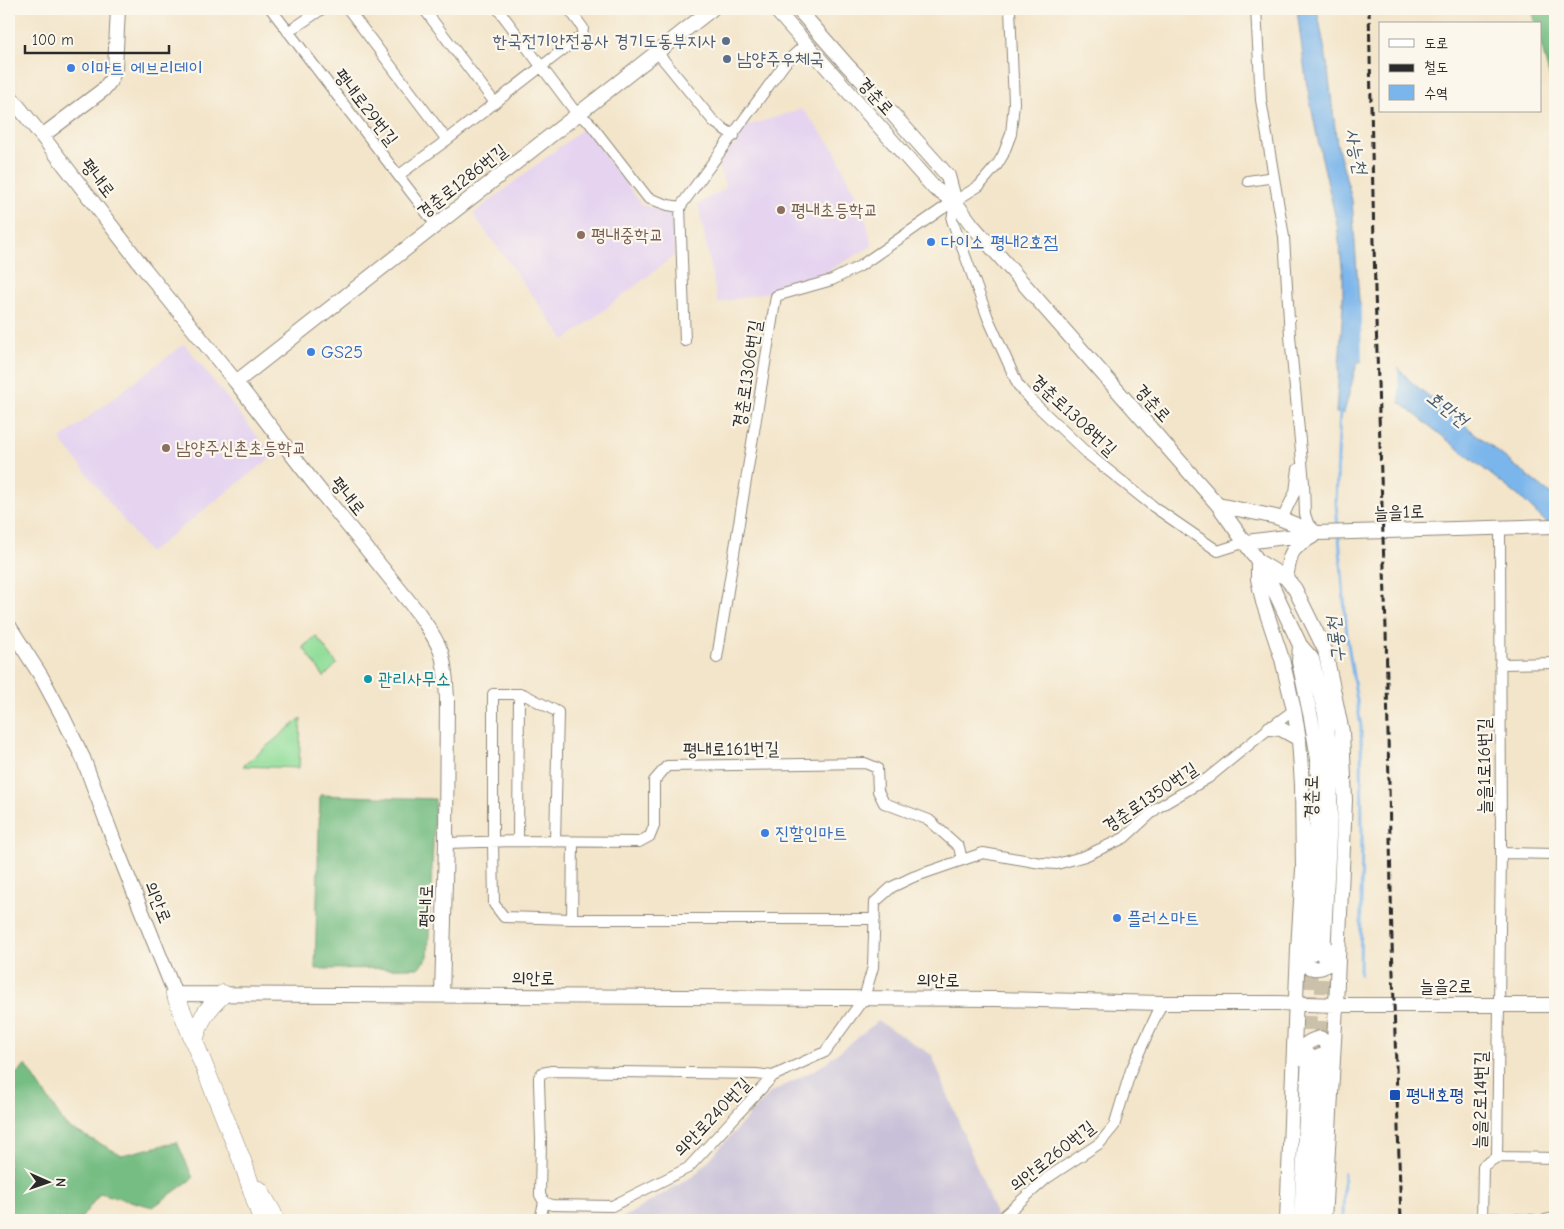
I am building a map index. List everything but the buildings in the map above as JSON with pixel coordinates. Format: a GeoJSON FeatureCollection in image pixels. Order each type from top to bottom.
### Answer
{"type":"FeatureCollection","features":[{"type":"Feature","properties":{"kind":"highway"},"geometry":{"type":"LineString","coordinates":[[175,994],[243,1163],[262,1220]]}},
{"type":"Feature","properties":{"kind":"highway"},"geometry":{"type":"LineString","coordinates":[[194,1041],[199,1023],[213,1003],[223,994]]}},
{"type":"Feature","properties":{"kind":"highway"},"geometry":{"type":"LineString","coordinates":[[243,1163],[276,1220]]}},
{"type":"Feature","properties":{"kind":"street"},"geometry":{"type":"LineString","coordinates":[[42,136],[103,90],[111,80],[115,68],[118,9]]}},
{"type":"Feature","properties":{"kind":"street","name":"평내로29번길"},"geometry":{"type":"LineString","coordinates":[[271,9],[436,225]]}},
{"type":"Feature","properties":{"kind":"street"},"geometry":{"type":"LineString","coordinates":[[288,32],[322,9]]}},
{"type":"Feature","properties":{"kind":"street"},"geometry":{"type":"LineString","coordinates":[[348,9],[448,140]]}},
{"type":"Feature","properties":{"kind":"street"},"geometry":{"type":"LineString","coordinates":[[424,9],[495,103]]}},
{"type":"Feature","properties":{"kind":"street"},"geometry":{"type":"LineString","coordinates":[[498,9],[578,114],[589,122],[648,198],[680,207]]}},
{"type":"Feature","properties":{"kind":"street"},"geometry":{"type":"LineString","coordinates":[[398,175],[448,140],[582,35],[583,28],[569,9]]}},
{"type":"Feature","properties":{"kind":"street","name":"경춘로1286번길"},"geometry":{"type":"LineString","coordinates":[[236,382],[324,315],[712,9]]}},
{"type":"Feature","properties":{"kind":"street","name":"경춘로"},"geometry":{"type":"LineString","coordinates":[[774,9],[934,188],[955,202],[972,225],[1218,505],[1246,542],[1268,577],[1300,645],[1312,659],[1325,714],[1331,758],[1330,817],[1317,955]]}},
{"type":"Feature","properties":{"kind":"street","name":"경춘로"},"geometry":{"type":"LineString","coordinates":[[798,9],[948,176],[955,202]]}},
{"type":"Feature","properties":{"kind":"street"},"geometry":{"type":"LineString","coordinates":[[955,202],[979,186],[997,165],[1011,134],[1014,103],[1010,9]]}},
{"type":"Feature","properties":{"kind":"street"},"geometry":{"type":"LineString","coordinates":[[1256,9],[1261,100],[1284,237],[1290,336],[1304,483],[1305,514],[1308,523],[1324,533]]}},
{"type":"Feature","properties":{"kind":"street"},"geometry":{"type":"LineString","coordinates":[[685,341],[680,207],[734,136],[786,62],[806,44]]}},
{"type":"Feature","properties":{"kind":"street"},"geometry":{"type":"LineString","coordinates":[[657,52],[714,122],[734,136]]}},
{"type":"Feature","properties":{"kind":"street","name":"평내로"},"geometry":{"type":"LineString","coordinates":[[9,95],[419,614],[441,652],[446,676],[447,699],[442,996]]}},
{"type":"Feature","properties":{"kind":"street"},"geometry":{"type":"LineString","coordinates":[[1248,181],[1274,177]]}},
{"type":"Feature","properties":{"kind":"street","name":"경춘로1308번길"},"geometry":{"type":"LineString","coordinates":[[955,202],[952,220],[988,318],[1018,385],[1032,401],[1089,455],[1154,506],[1218,551],[1246,542]]}},
{"type":"Feature","properties":{"kind":"street","name":"경춘로1306번길"},"geometry":{"type":"LineString","coordinates":[[717,658],[776,296],[832,280],[860,266],[955,202]]}},
{"type":"Feature","properties":{"kind":"street"},"geometry":{"type":"LineString","coordinates":[[1282,519],[1295,492],[1299,440]]}},
{"type":"Feature","properties":{"kind":"street"},"geometry":{"type":"LineString","coordinates":[[1218,505],[1282,519],[1324,533]]}},
{"type":"Feature","properties":{"kind":"street","name":"늘을1로"},"geometry":{"type":"LineString","coordinates":[[1246,542],[1324,533],[1555,526]]}},
{"type":"Feature","properties":{"kind":"street","name":"늘을1로16번길"},"geometry":{"type":"LineString","coordinates":[[1498,1005],[1501,853],[1500,527]]}},
{"type":"Feature","properties":{"kind":"street"},"geometry":{"type":"LineString","coordinates":[[1286,578],[1290,556],[1296,546],[1324,533]]}},
{"type":"Feature","properties":{"kind":"street"},"geometry":{"type":"LineString","coordinates":[[1258,561],[1286,578],[1295,589],[1325,650],[1342,732],[1345,800],[1324,1220]]}},
{"type":"Feature","properties":{"kind":"street"},"geometry":{"type":"LineString","coordinates":[[1258,561],[1258,579],[1263,602],[1282,658],[1294,710],[1299,739],[1302,785],[1303,869],[1298,949],[1288,1220]]}},
{"type":"Feature","properties":{"kind":"street","name":"의안로"},"geometry":{"type":"LineString","coordinates":[[9,626],[42,676],[82,758],[175,994],[864,998],[1296,1003]]}},
{"type":"Feature","properties":{"kind":"street"},"geometry":{"type":"LineString","coordinates":[[1500,664],[1555,663]]}},
{"type":"Feature","properties":{"kind":"street"},"geometry":{"type":"LineString","coordinates":[[555,842],[558,712],[523,694],[493,694],[494,904],[504,917],[572,919],[874,919]]}},
{"type":"Feature","properties":{"kind":"street"},"geometry":{"type":"LineString","coordinates":[[518,841],[519,694]]}},
{"type":"Feature","properties":{"kind":"street","name":"경춘로1350번길"},"geometry":{"type":"LineString","coordinates":[[864,998],[873,968],[875,902],[892,887],[912,877],[983,854],[1057,864],[1085,856],[1124,838],[1158,808],[1208,778],[1294,710]]}},
{"type":"Feature","properties":{"kind":"street"},"geometry":{"type":"LineString","coordinates":[[1270,728],[1281,729],[1299,739]]}},
{"type":"Feature","properties":{"kind":"street","name":"평내로161번길"},"geometry":{"type":"LineString","coordinates":[[446,843],[518,841],[640,842],[650,836],[654,826],[654,781],[666,766],[865,763],[877,768],[878,791],[884,803],[929,820],[959,847],[962,860]]}},
{"type":"Feature","properties":{"kind":"street"},"geometry":{"type":"LineString","coordinates":[[572,919],[573,842]]}},
{"type":"Feature","properties":{"kind":"street"},"geometry":{"type":"LineString","coordinates":[[1501,853],[1555,854]]}},
{"type":"Feature","properties":{"kind":"street"},"geometry":{"type":"LineString","coordinates":[[1298,949],[1303,962],[1309,967],[1320,969],[1333,957],[1339,937]]}},
{"type":"Feature","properties":{"kind":"street","name":"의안로240번길"},"geometry":{"type":"LineString","coordinates":[[544,1202],[552,1206],[612,1206],[688,1168],[772,1076],[825,1052],[864,998]]}},
{"type":"Feature","properties":{"kind":"street","name":"의안로260번길"},"geometry":{"type":"LineString","coordinates":[[1001,1220],[1047,1178],[1100,1143],[1114,1126],[1131,1070],[1162,1002]]}},
{"type":"Feature","properties":{"kind":"street","name":"늘을2로"},"geometry":{"type":"LineString","coordinates":[[1296,1003],[1336,1005],[1555,1005]]}},
{"type":"Feature","properties":{"kind":"street","name":"늘을2로14번길"},"geometry":{"type":"LineString","coordinates":[[1482,1219],[1483,1166],[1497,1156],[1498,1005]]}},
{"type":"Feature","properties":{"kind":"street"},"geometry":{"type":"LineString","coordinates":[[1294,1066],[1305,1045],[1310,1040],[1320,1038],[1326,1043],[1332,1067]]}},
{"type":"Feature","properties":{"kind":"street"},"geometry":{"type":"LineString","coordinates":[[1301,1220],[1315,1056],[1314,1220]]}},
{"type":"Feature","properties":{"kind":"street"},"geometry":{"type":"LineString","coordinates":[[540,1220],[544,1202],[540,1195],[539,1077],[542,1073],[546,1071],[568,1071],[756,1074],[772,1076]]}},
{"type":"Feature","properties":{"kind":"street"},"geometry":{"type":"LineString","coordinates":[[1497,1156],[1555,1158]]}},
{"type":"Feature","properties":{"kind":"street"},"geometry":{"type":"LineString","coordinates":[[1545,1220],[1555,1218]]}},
{"type":"Feature","properties":{"kind":"street"},"geometry":{"type":"LineString","coordinates":[[1482,1219],[1533,1220]]}},
{"type":"Feature","properties":{"kind":"shaded area","name":"평내초등학교"},"geometry":{"type":"Polygon","coordinates":[[[802,109],[833,147],[865,215],[872,246],[822,274],[790,287],[718,303],[698,204],[726,188],[718,166],[747,126],[802,109]]]}},
{"type":"Feature","properties":{"kind":"shaded area","name":"평내중학교"},"geometry":{"type":"Polygon","coordinates":[[[584,128],[642,205],[674,214],[674,256],[565,340],[473,214],[584,128]]]}},
{"type":"Feature","properties":{"kind":"shaded area","name":"남양주신촌초등학교"},"geometry":{"type":"Polygon","coordinates":[[[184,344],[273,456],[149,553],[60,439],[184,344]]]}},
{"type":"Feature","properties":{"kind":"shaded area"},"geometry":{"type":"Polygon","coordinates":[[[878,1021],[932,1055],[998,1220],[619,1220],[695,1175],[770,1093],[820,1067],[878,1021]]]}},
{"type":"Feature","properties":{"kind":"green space"},"geometry":{"type":"Polygon","coordinates":[[[1532,9],[1555,9],[1555,97],[1542,48],[1542,22],[1535,22],[1532,9]]]}},
{"type":"Feature","properties":{"kind":"green space"},"geometry":{"type":"Polygon","coordinates":[[[316,636],[337,664],[324,677],[303,647],[316,636]]]}},
{"type":"Feature","properties":{"kind":"green space"},"geometry":{"type":"Polygon","coordinates":[[[301,718],[299,768],[243,766],[301,718]]]}},
{"type":"Feature","properties":{"kind":"green space"},"geometry":{"type":"Polygon","coordinates":[[[320,795],[435,799],[428,957],[418,968],[315,969],[320,795]]]}},
{"type":"Feature","properties":{"kind":"green space"},"geometry":{"type":"Polygon","coordinates":[[[26,1065],[66,1126],[122,1155],[177,1142],[193,1178],[153,1207],[100,1193],[80,1220],[9,1220],[9,1080],[26,1065]]]}},
{"type":"Feature","properties":{"kind":"water"},"geometry":{"type":"Polygon","coordinates":[[[1297,9],[1317,9],[1327,62],[1337,144],[1352,200],[1359,301],[1375,340],[1409,380],[1555,498],[1555,531],[1522,499],[1398,401],[1361,361],[1357,363],[1344,413],[1336,413],[1343,306],[1343,275],[1337,224],[1306,80],[1297,9]]]}},
{"type":"Feature","properties":{"kind":"pier"},"geometry":{"type":"Polygon","coordinates":[[[1360,277],[1361,300],[1377,338],[1398,364],[1399,405],[1362,365],[1360,277]]]}},
{"type":"Feature","properties":{"kind":"waterway","name":"구룡천"},"geometry":{"type":"LineString","coordinates":[[1338,530],[1336,502],[1340,409]]}},
{"type":"Feature","properties":{"kind":"waterway","name":"구룡천"},"geometry":{"type":"LineString","coordinates":[[1339,536],[1347,637],[1361,727],[1360,974]]}},
{"type":"Feature","properties":{"kind":"waterway","name":"구룡천"},"geometry":{"type":"LineString","coordinates":[[1343,1220],[1344,1173]]}},
{"type":"Feature","properties":{"kind":"tunnel"},"geometry":{"type":"LineString","coordinates":[[1309,1051],[1311,957]]}},
{"type":"Feature","properties":{"kind":"tunnel"},"geometry":{"type":"LineString","coordinates":[[1320,1056],[1323,957]]}},
{"type":"Feature","properties":{"kind":"railway"},"geometry":{"type":"LineString","coordinates":[[1369,9],[1375,290],[1386,629],[1392,942],[1401,1220]]}},
{"type":"Feature","properties":{"kind":"place","name":"한국전기안전공사 경기도동부지사"},"geometry":{"type":"Point","coordinates":[726,41]}},
{"type":"Feature","properties":{"kind":"place","name":"남양주우체국"},"geometry":{"type":"Point","coordinates":[727,59]}},
{"type":"Feature","properties":{"kind":"place","name":"이마트 에브리데이"},"geometry":{"type":"Point","coordinates":[71,68]}},
{"type":"Feature","properties":{"kind":"place","name":"평내초등학교"},"geometry":{"type":"Point","coordinates":[781,210]}},
{"type":"Feature","properties":{"kind":"place","name":"평내중학교"},"geometry":{"type":"Point","coordinates":[581,235]}},
{"type":"Feature","properties":{"kind":"place","name":"다이소 평내2호점"},"geometry":{"type":"Point","coordinates":[931,242]}},
{"type":"Feature","properties":{"kind":"place","name":"GS25"},"geometry":{"type":"Point","coordinates":[311,352]}},
{"type":"Feature","properties":{"kind":"place","name":"남양주신촌초등학교"},"geometry":{"type":"Point","coordinates":[166,448]}},
{"type":"Feature","properties":{"kind":"place","name":"관리사무소"},"geometry":{"type":"Point","coordinates":[368,679]}},
{"type":"Feature","properties":{"kind":"place","name":"진할인마트"},"geometry":{"type":"Point","coordinates":[765,833]}},
{"type":"Feature","properties":{"kind":"place","name":"플러스마트"},"geometry":{"type":"Point","coordinates":[1117,918]}},
{"type":"Feature","properties":{"kind":"place","name":"평내호평"},"geometry":{"type":"Point","coordinates":[1395,1095]}},
{"type":"Feature","properties":{"kind":"water label","name":"사능천"},"geometry":{"type":"Point","coordinates":[1357,151]}},
{"type":"Feature","properties":{"kind":"water label","name":"호만천"},"geometry":{"type":"Point","coordinates":[1448,408]}}]}
